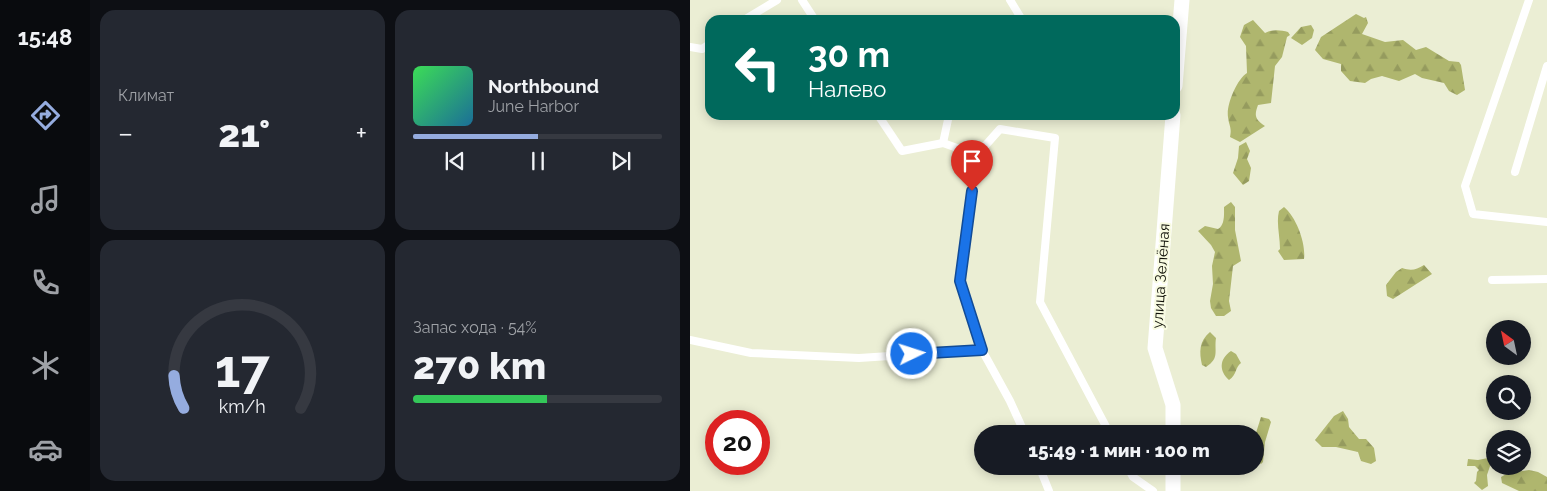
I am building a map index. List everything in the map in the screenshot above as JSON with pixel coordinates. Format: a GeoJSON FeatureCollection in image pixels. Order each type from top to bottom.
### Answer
{"type":"FeatureCollection","features":[{"type":"Feature","properties":{"kind":"street"},"geometry":{"type":"LineString","coordinates":[[1180,25],[1182,0]]}},
{"type":"Feature","properties":{"kind":"street","name":"улица Зелёная"},"geometry":{"type":"LineString","coordinates":[[1173,120],[1155,348],[1173,405],[1173,425]]}},
{"type":"Feature","properties":{"kind":"street"},"geometry":{"type":"LineString","coordinates":[[1173,475],[1173,491]]}},
{"type":"Feature","properties":{"kind":"lane"},"geometry":{"type":"LineString","coordinates":[[752,15],[777,0]]}},
{"type":"Feature","properties":{"kind":"lane"},"geometry":{"type":"LineString","coordinates":[[802,0],[812,15]]}},
{"type":"Feature","properties":{"kind":"lane"},"geometry":{"type":"LineString","coordinates":[[1010,0],[1019,15]]}},
{"type":"Feature","properties":{"kind":"lane"},"geometry":{"type":"LineString","coordinates":[[1529,0],[1465,186],[1472,214],[1547,222]]}},
{"type":"Feature","properties":{"kind":"lane"},"geometry":{"type":"LineString","coordinates":[[690,47],[702,49],[705,47]]}},
{"type":"Feature","properties":{"kind":"lane"},"geometry":{"type":"LineString","coordinates":[[1515,172],[1547,66]]}},
{"type":"Feature","properties":{"kind":"lane"},"geometry":{"type":"LineString","coordinates":[[881,120],[902,151],[943,143],[977,155]]}},
{"type":"Feature","properties":{"kind":"lane"},"geometry":{"type":"LineString","coordinates":[[943,143],[948,120]]}},
{"type":"Feature","properties":{"kind":"lane"},"geometry":{"type":"LineString","coordinates":[[1021,425],[982,350],[960,281],[977,155],[1000,129],[1055,138],[1040,302],[1105,425]]}},
{"type":"Feature","properties":{"kind":"lane"},"geometry":{"type":"LineString","coordinates":[[1492,280],[1547,279]]}},
{"type":"Feature","properties":{"kind":"lane"},"geometry":{"type":"LineString","coordinates":[[690,340],[751,353],[859,358],[982,350]]}},
{"type":"Feature","properties":{"kind":"lane"},"geometry":{"type":"LineString","coordinates":[[1043,475],[1049,491]]}},
{"type":"Feature","properties":{"kind":"lane"},"geometry":{"type":"LineString","coordinates":[[1132,475],[1153,491]]}},
{"type":"Feature","properties":{"kind":"green space"},"geometry":{"type":"Polygon","coordinates":[[[1356,14],[1364,18],[1366,17],[1368,23],[1362,34],[1385,42],[1403,40],[1416,50],[1426,47],[1449,61],[1459,62],[1465,90],[1457,95],[1449,91],[1444,83],[1422,78],[1415,74],[1399,81],[1382,76],[1365,83],[1350,81],[1341,71],[1341,64],[1323,59],[1315,50],[1321,37],[1356,14]]]}},
{"type":"Feature","properties":{"kind":"green space"},"geometry":{"type":"Polygon","coordinates":[[[1253,20],[1265,33],[1279,30],[1288,32],[1290,35],[1287,37],[1282,57],[1275,66],[1271,103],[1258,105],[1256,117],[1265,126],[1240,142],[1230,137],[1231,129],[1228,112],[1230,99],[1236,86],[1247,73],[1246,46],[1240,37],[1244,25],[1253,20]]]}},
{"type":"Feature","properties":{"kind":"green space"},"geometry":{"type":"Polygon","coordinates":[[[1311,25],[1314,30],[1312,38],[1302,45],[1291,38],[1301,27],[1311,25]]]}},
{"type":"Feature","properties":{"kind":"green space"},"geometry":{"type":"Polygon","coordinates":[[[1246,142],[1250,151],[1247,159],[1251,168],[1249,181],[1243,185],[1233,173],[1238,158],[1239,146],[1246,142]]]}},
{"type":"Feature","properties":{"kind":"green space"},"geometry":{"type":"Polygon","coordinates":[[[1231,202],[1235,207],[1235,230],[1241,261],[1233,266],[1229,301],[1231,311],[1224,316],[1216,316],[1211,308],[1210,301],[1213,284],[1212,266],[1215,252],[1198,231],[1205,226],[1218,229],[1224,219],[1224,207],[1231,202]]]}},
{"type":"Feature","properties":{"kind":"green space"},"geometry":{"type":"Polygon","coordinates":[[[1284,207],[1297,224],[1304,246],[1304,259],[1284,260],[1278,251],[1280,249],[1278,216],[1279,211],[1284,207]]]}},
{"type":"Feature","properties":{"kind":"green space"},"geometry":{"type":"Polygon","coordinates":[[[1424,265],[1432,274],[1393,299],[1387,296],[1386,285],[1396,272],[1402,268],[1413,270],[1424,265]]]}},
{"type":"Feature","properties":{"kind":"green space"},"geometry":{"type":"Polygon","coordinates":[[[1210,332],[1216,338],[1216,354],[1206,367],[1202,365],[1201,347],[1206,335],[1210,332]]]}},
{"type":"Feature","properties":{"kind":"green space"},"geometry":{"type":"Polygon","coordinates":[[[1231,351],[1236,354],[1241,363],[1229,380],[1223,373],[1222,361],[1231,351]]]}},
{"type":"Feature","properties":{"kind":"green space"},"geometry":{"type":"Polygon","coordinates":[[[1343,411],[1348,419],[1349,427],[1359,439],[1366,439],[1374,448],[1376,461],[1371,464],[1361,461],[1358,452],[1336,447],[1322,447],[1315,440],[1334,416],[1343,411]]]}},
{"type":"Feature","properties":{"kind":"green space"},"geometry":{"type":"Polygon","coordinates":[[[1261,417],[1269,419],[1271,422],[1264,452],[1264,425],[1258,425],[1261,417]]]}},
{"type":"Feature","properties":{"kind":"green space"},"geometry":{"type":"Polygon","coordinates":[[[1486,458],[1488,486],[1482,490],[1474,483],[1479,470],[1475,466],[1467,466],[1468,459],[1486,458]]]}},
{"type":"Feature","properties":{"kind":"green space"},"geometry":{"type":"Polygon","coordinates":[[[1531,470],[1538,472],[1547,477],[1547,491],[1519,491],[1502,483],[1501,477],[1504,475],[1531,475],[1531,470]]]}},
{"type":"Feature","properties":{"kind":"route"},"geometry":{"type":"LineString","coordinates":[[912,354],[982,350],[960,281],[972,191]]}}]}
